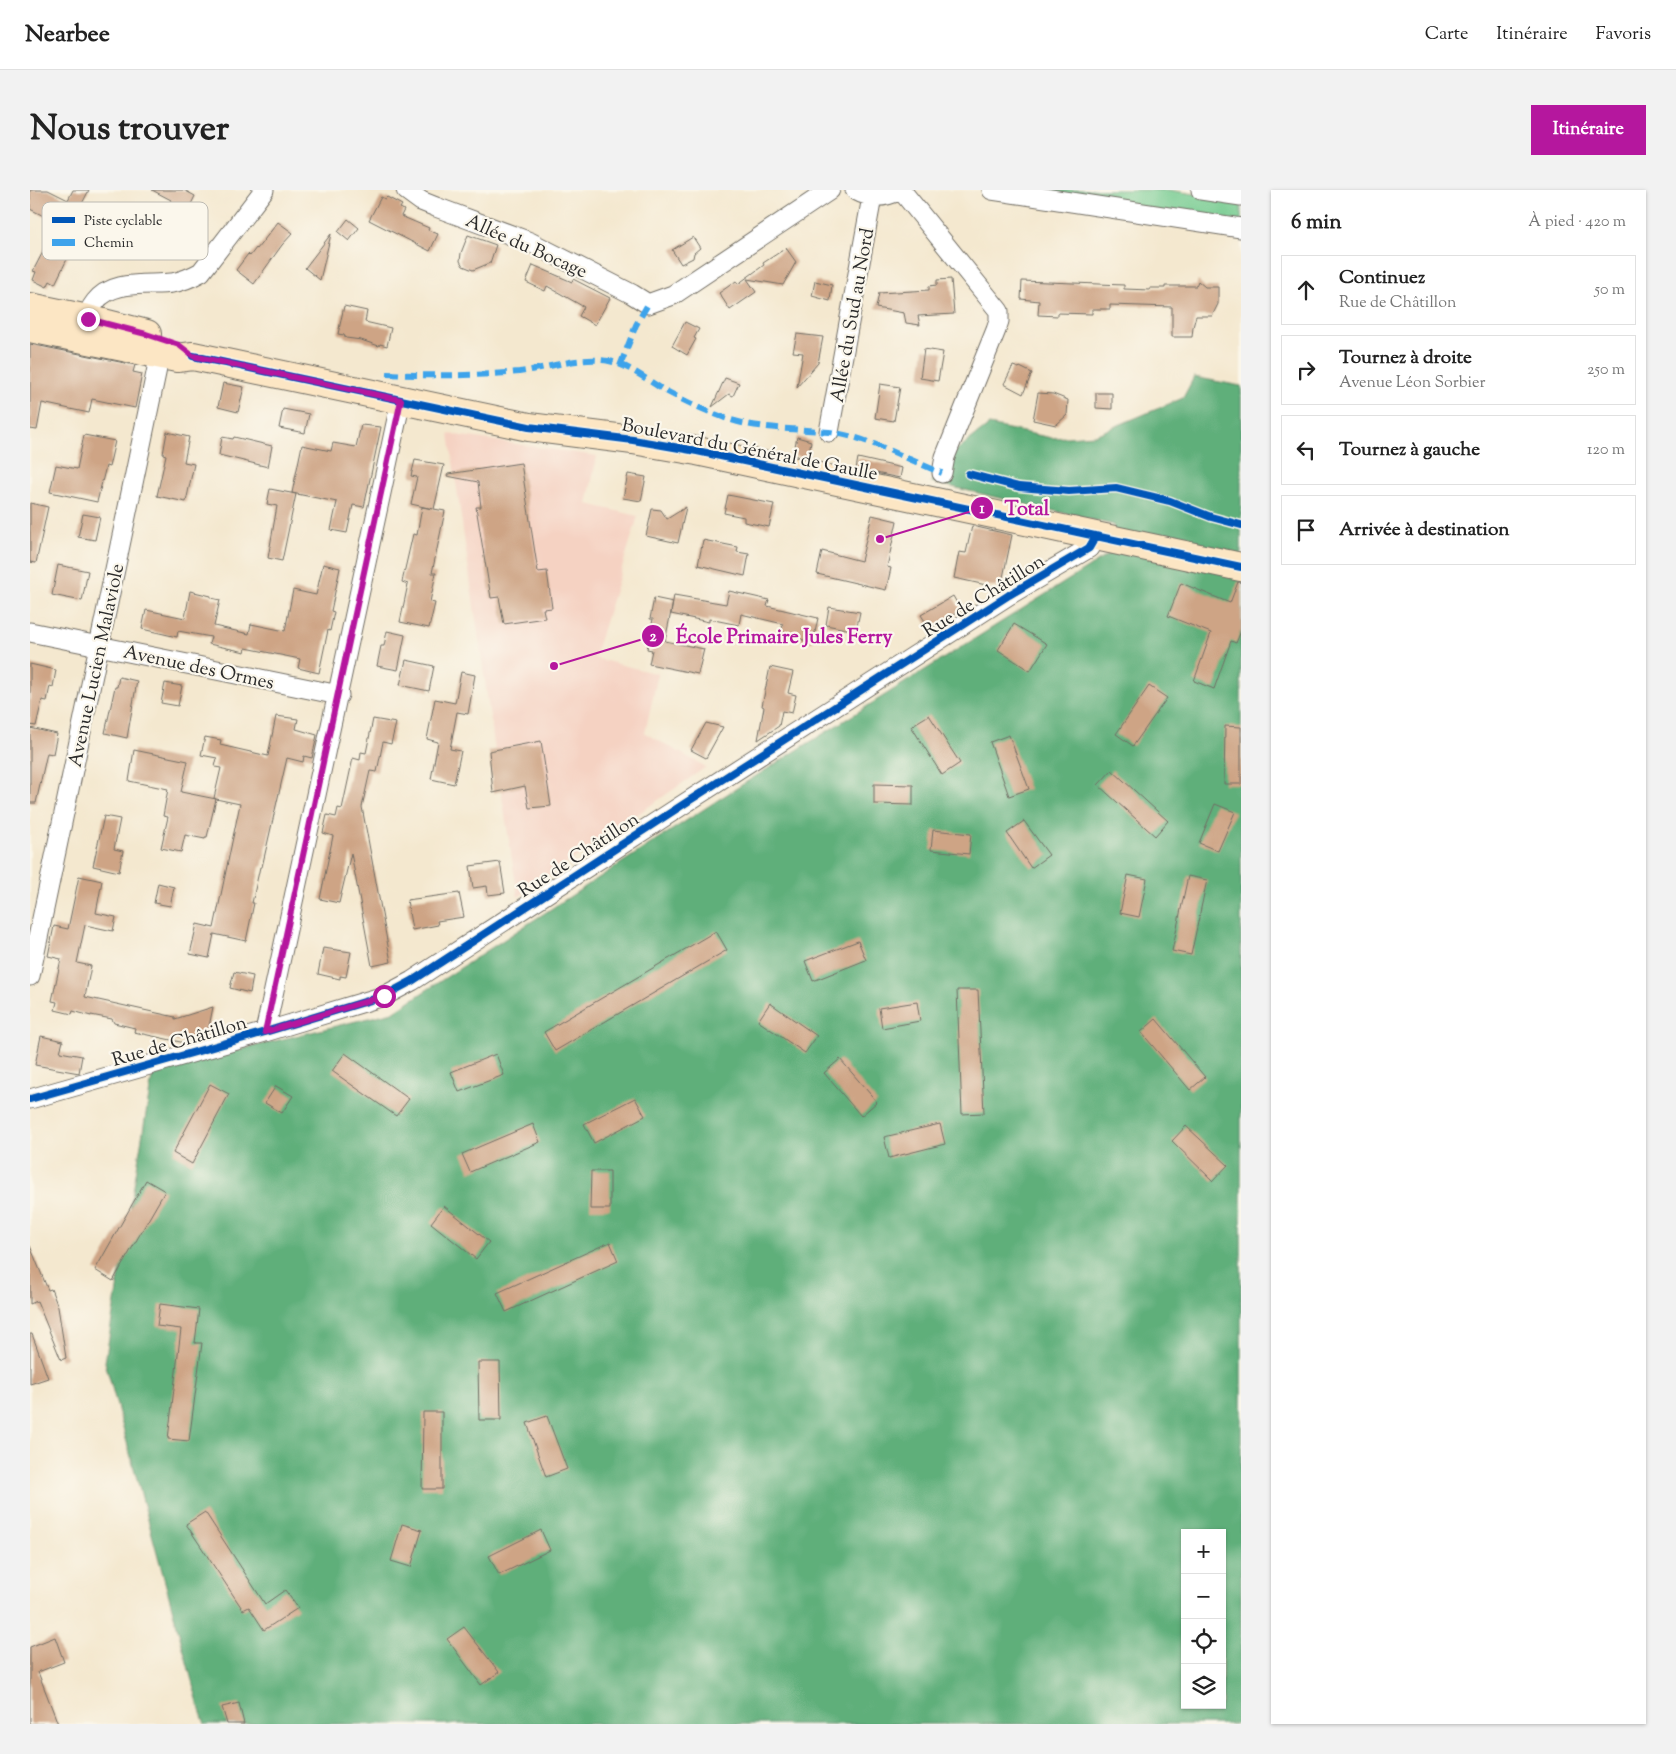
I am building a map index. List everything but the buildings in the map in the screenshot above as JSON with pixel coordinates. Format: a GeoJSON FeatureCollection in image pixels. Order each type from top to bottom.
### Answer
{"type":"FeatureCollection","features":[{"type":"Feature","properties":{"kind":"main road","name":"Boulevard du Général de Gaulle"},"geometry":{"type":"LineString","coordinates":[[30,307],[146,334],[179,345],[193,356]]}},
{"type":"Feature","properties":{"kind":"main road","name":"Boulevard du Général de Gaulle"},"geometry":{"type":"LineString","coordinates":[[30,328],[177,358],[193,356],[529,427],[666,445],[1241,567]]}},
{"type":"Feature","properties":{"kind":"street"},"geometry":{"type":"LineString","coordinates":[[30,315],[86,327],[93,303],[106,292],[129,285],[172,283],[186,280],[201,272],[264,190]]}},
{"type":"Feature","properties":{"kind":"street","name":"Allée du Bocage"},"geometry":{"type":"LineString","coordinates":[[406,190],[421,201],[530,242],[648,304],[673,295],[830,190]]}},
{"type":"Feature","properties":{"kind":"street"},"geometry":{"type":"LineString","coordinates":[[864,194],[887,196],[901,190],[995,304],[998,311],[999,321],[996,330],[945,457],[942,473]]}},
{"type":"Feature","properties":{"kind":"street"},"geometry":{"type":"LineString","coordinates":[[992,190],[1241,228]]}},
{"type":"Feature","properties":{"kind":"street"},"geometry":{"type":"LineString","coordinates":[[1201,190],[1241,196]]}},
{"type":"Feature","properties":{"kind":"street","name":"Allée du Sud au Nord"},"geometry":{"type":"LineString","coordinates":[[829,432],[864,194]]}},
{"type":"Feature","properties":{"kind":"street","name":"Avenue Lucien Malaviole"},"geometry":{"type":"LineString","coordinates":[[30,976],[160,354]]}},
{"type":"Feature","properties":{"kind":"street"},"geometry":{"type":"LineString","coordinates":[[265,1032],[401,400]]}},
{"type":"Feature","properties":{"kind":"street","name":"Rue de Châtillon"},"geometry":{"type":"LineString","coordinates":[[30,1099],[384,996],[412,982],[1009,595],[1089,548],[1096,536]]}},
{"type":"Feature","properties":{"kind":"street","name":"Avenue des Ormes"},"geometry":{"type":"LineString","coordinates":[[30,632],[339,695]]}},
{"type":"Feature","properties":{"kind":"shaded area"},"geometry":{"type":"Polygon","coordinates":[[[449,434],[597,456],[587,504],[638,516],[594,658],[658,674],[645,733],[706,767],[518,897],[498,771],[449,434]]]}},
{"type":"Feature","properties":{"kind":"green space"},"geometry":{"type":"Polygon","coordinates":[[[1021,190],[1168,190],[1241,201],[1241,223],[1021,190]]]}},
{"type":"Feature","properties":{"kind":"green space"},"geometry":{"type":"Polygon","coordinates":[[[1194,377],[1241,386],[1241,1720],[1237,1724],[205,1724],[105,1362],[153,1071],[393,1012],[721,798],[1108,555],[1114,525],[931,482],[944,460],[989,425],[1052,438],[1095,435],[1183,398],[1194,377]]]}},
{"type":"Feature","properties":{"kind":"marked path"},"geometry":{"type":"LineString","coordinates":[[620,366],[636,325],[648,304]]}},
{"type":"Feature","properties":{"kind":"marked path"},"geometry":{"type":"LineString","coordinates":[[387,374],[453,375],[502,373],[519,372],[575,361],[609,361],[630,369],[686,401],[728,419],[765,427],[844,435],[872,443],[942,473]]}},
{"type":"Feature","properties":{"kind":"cycle path"},"geometry":{"type":"LineString","coordinates":[[193,356],[529,427],[633,440],[697,451],[1241,567]]}},
{"type":"Feature","properties":{"kind":"cycle path"},"geometry":{"type":"LineString","coordinates":[[969,474],[1019,487],[1069,491],[1116,488],[1170,501],[1211,517],[1241,525]]}},
{"type":"Feature","properties":{"kind":"cycle path"},"geometry":{"type":"LineString","coordinates":[[30,1099],[384,996],[412,981],[1009,595],[1089,548],[1096,536]]}},
{"type":"Feature","properties":{"kind":"place","name":"Total"},"geometry":{"type":"Point","coordinates":[880,539]}},
{"type":"Feature","properties":{"kind":"place","name":"École Primaire Jules Ferry"},"geometry":{"type":"Point","coordinates":[554,666]}},
{"type":"Feature","properties":{"kind":"route"},"geometry":{"type":"LineString","coordinates":[[88,319],[146,334],[179,345],[193,356],[401,400],[265,1032],[384,996]]}}]}
